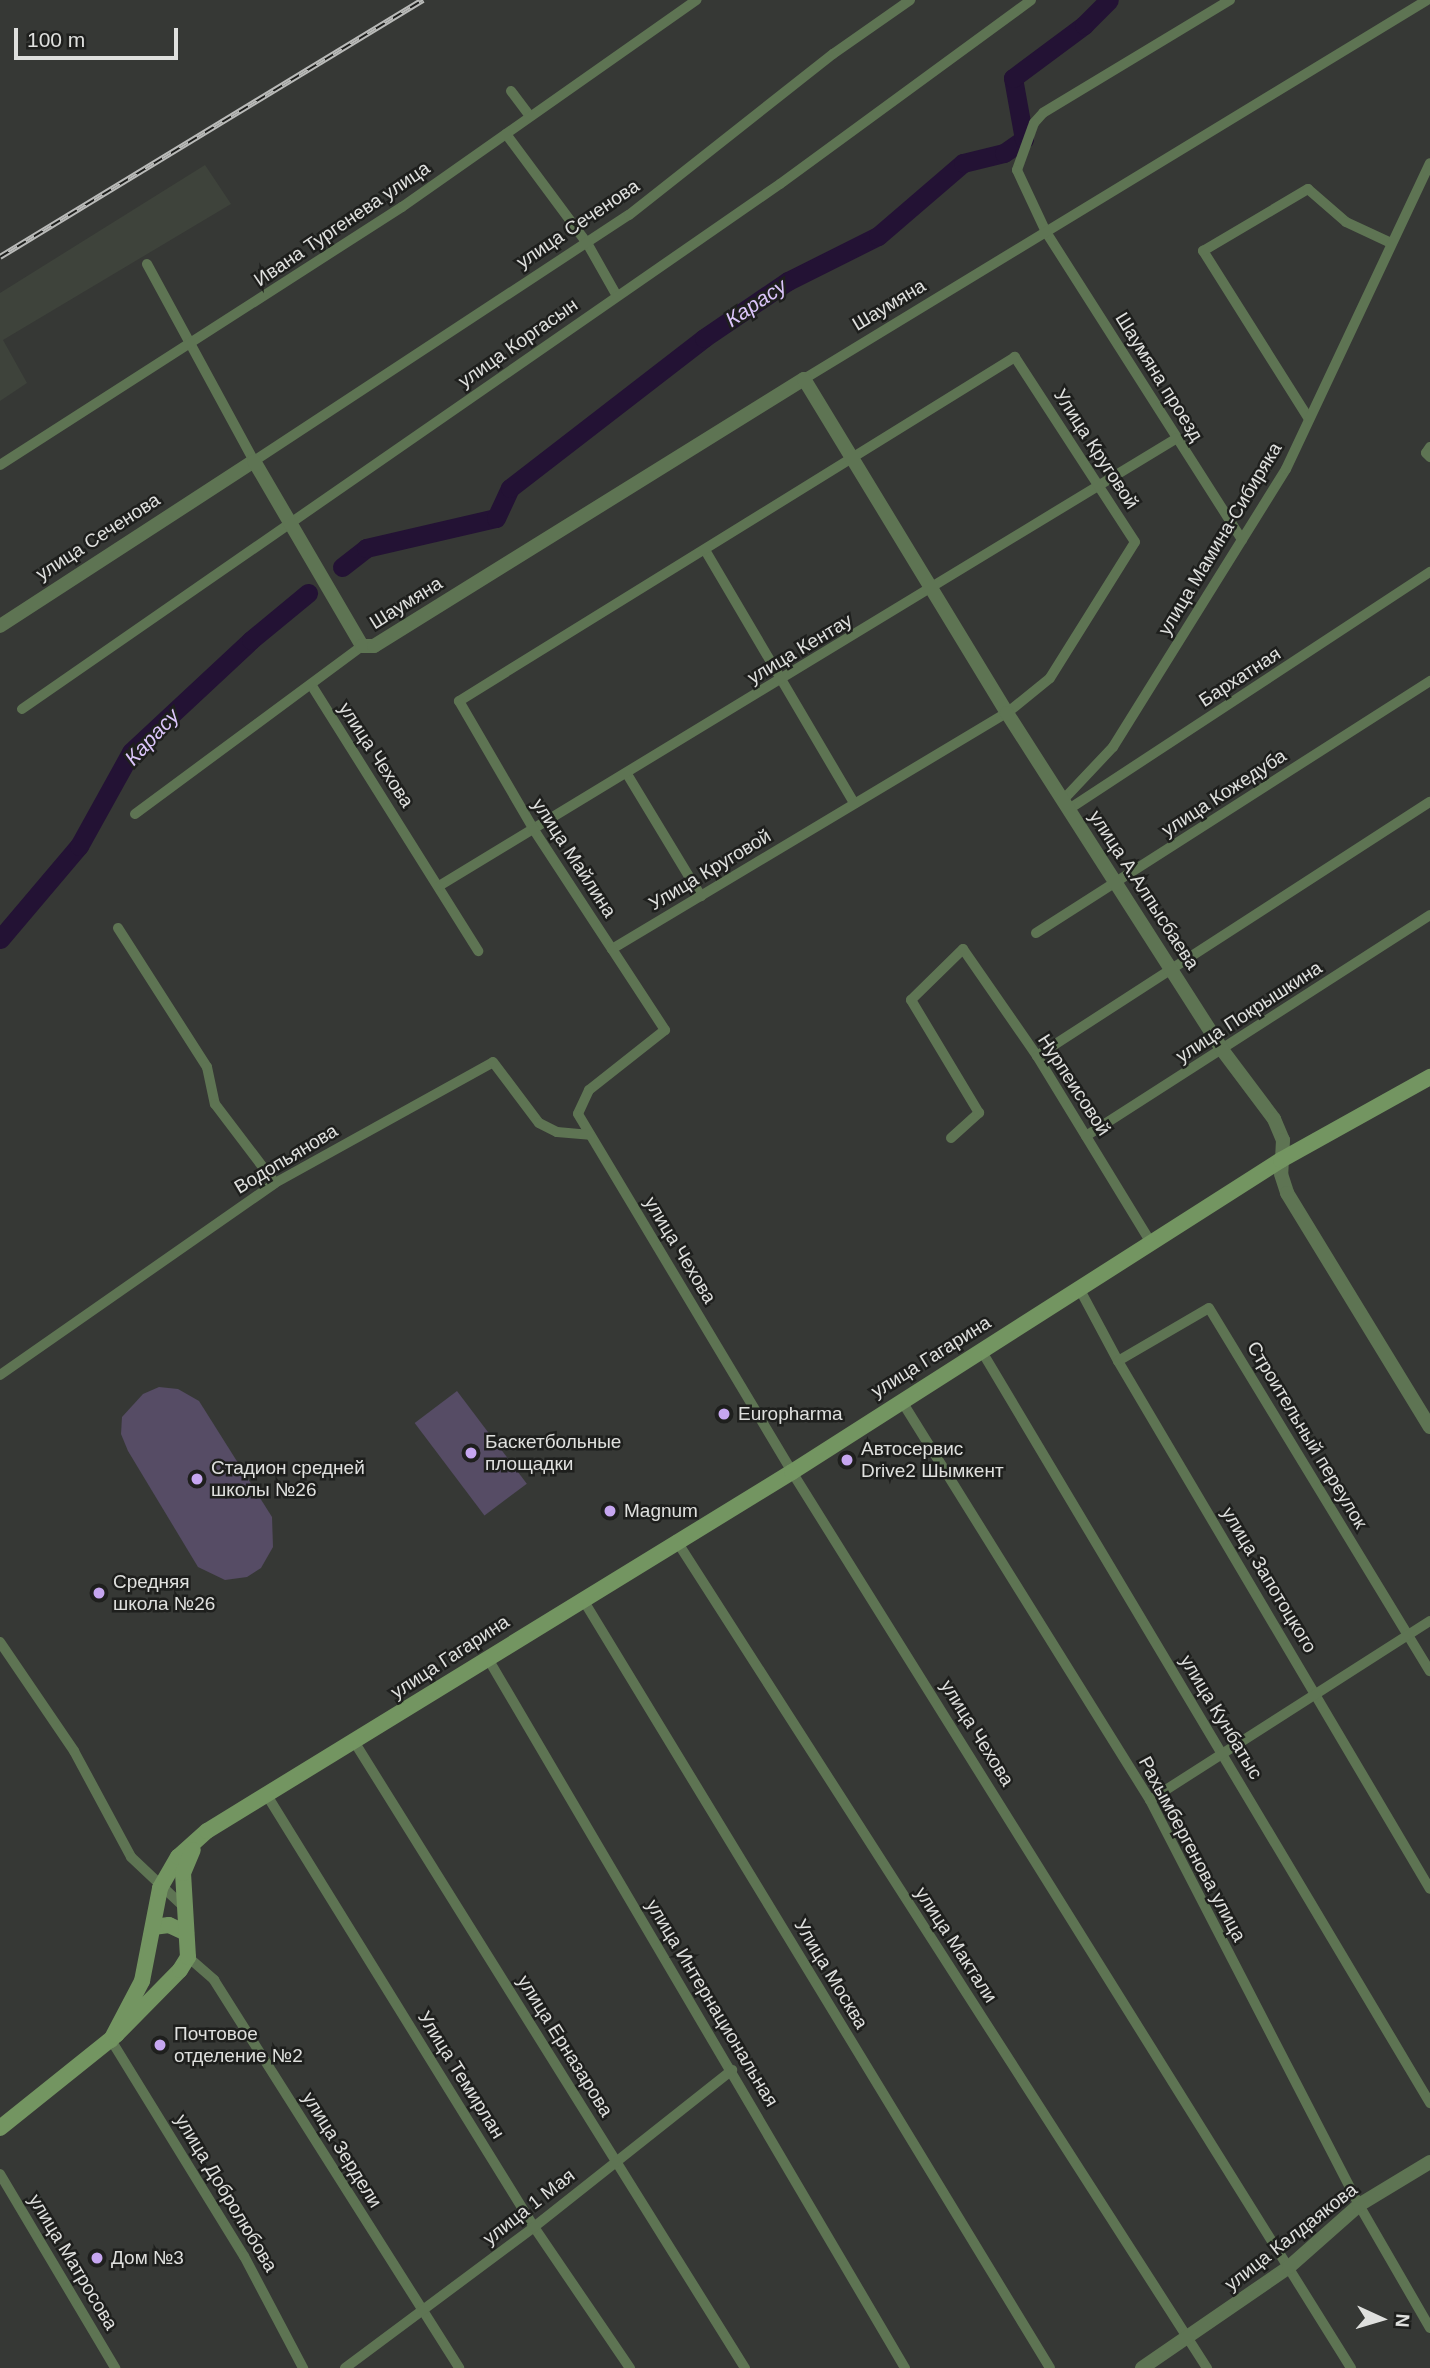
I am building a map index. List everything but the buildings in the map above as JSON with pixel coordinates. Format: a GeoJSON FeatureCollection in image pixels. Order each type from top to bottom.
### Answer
{"type":"FeatureCollection","features":[{"type":"Feature","properties":{"kind":"main road","name":"улица Гагарина"},"geometry":{"type":"LineString","coordinates":[[111,2040],[142,1981],[160,1888],[178,1857],[207,1831],[268,1797],[582,1598],[792,1472],[1281,1160],[1430,1077]]}},
{"type":"Feature","properties":{"kind":"main road","name":"улица Гагарина"},"geometry":{"type":"LineString","coordinates":[[0,2128],[111,2040],[188,1957],[184,1907],[186,1861],[207,1831]]}},
{"type":"Feature","properties":{"kind":"main road"},"geometry":{"type":"LineString","coordinates":[[153,1927],[169,1925],[186,1933]]}},
{"type":"Feature","properties":{"kind":"main road"},"geometry":{"type":"LineString","coordinates":[[142,1981],[148,1990],[159,1991]]}},
{"type":"Feature","properties":{"kind":"street","name":"Ивана Тургенева улица"},"geometry":{"type":"LineString","coordinates":[[0,466],[190,345],[506,134],[696,0]]}},
{"type":"Feature","properties":{"kind":"street","name":"улица Сеченова"},"geometry":{"type":"LineString","coordinates":[[0,626],[587,243],[910,0]]}},
{"type":"Feature","properties":{"kind":"street","name":"улица Коргасын"},"geometry":{"type":"LineString","coordinates":[[22,709],[617,296],[1031,0]]}},
{"type":"Feature","properties":{"kind":"street","name":"Шаумяна проезд"},"geometry":{"type":"LineString","coordinates":[[1230,0],[1043,113],[1034,123],[1017,170],[1046,232],[1242,540]]}},
{"type":"Feature","properties":{"kind":"street","name":"Шаумяна"},"geometry":{"type":"LineString","coordinates":[[135,814],[368,646],[1427,0]]}},
{"type":"Feature","properties":{"kind":"street"},"geometry":{"type":"LineString","coordinates":[[511,91],[530,116]]}},
{"type":"Feature","properties":{"kind":"street"},"geometry":{"type":"LineString","coordinates":[[506,134],[587,243],[617,296]]}},
{"type":"Feature","properties":{"kind":"street","name":"улица Мамина-Сибиряка"},"geometry":{"type":"LineString","coordinates":[[1066,805],[1113,747],[1286,469],[1430,163]]}},
{"type":"Feature","properties":{"kind":"street"},"geometry":{"type":"LineString","coordinates":[[1309,419],[1203,251],[1308,189],[1346,222],[1391,243]]}},
{"type":"Feature","properties":{"kind":"street"},"geometry":{"type":"LineString","coordinates":[[147,264],[289,523],[368,646]]}},
{"type":"Feature","properties":{"kind":"street","name":"Улица Круговой"},"geometry":{"type":"LineString","coordinates":[[458,701],[1015,357],[1135,542],[1050,678],[1007,713],[612,949]]}},
{"type":"Feature","properties":{"kind":"street","name":"улица А.Алпысбаева"},"geometry":{"type":"LineString","coordinates":[[804,379],[850,460],[1007,713],[1223,1051],[1274,1119],[1283,1140],[1281,1160],[1287,1193],[1430,1427]]}},
{"type":"Feature","properties":{"kind":"street","name":"улица Кентау"},"geometry":{"type":"LineString","coordinates":[[439,886],[931,590],[1177,438]]}},
{"type":"Feature","properties":{"kind":"street"},"geometry":{"type":"LineString","coordinates":[[1430,447],[1426,453],[1430,457]]}},
{"type":"Feature","properties":{"kind":"street"},"geometry":{"type":"LineString","coordinates":[[705,550],[854,803]]}},
{"type":"Feature","properties":{"kind":"street","name":"Бархатная"},"geometry":{"type":"LineString","coordinates":[[1066,805],[1430,572]]}},
{"type":"Feature","properties":{"kind":"street","name":"улица Кожедуба"},"geometry":{"type":"LineString","coordinates":[[1036,933],[1430,681]]}},
{"type":"Feature","properties":{"kind":"street","name":"улица Чехова"},"geometry":{"type":"LineString","coordinates":[[312,686],[478,951]]}},
{"type":"Feature","properties":{"kind":"street","name":"улица Майлина"},"geometry":{"type":"LineString","coordinates":[[458,701],[534,830],[665,1030],[589,1090],[578,1114]]}},
{"type":"Feature","properties":{"kind":"street"},"geometry":{"type":"LineString","coordinates":[[626,774],[701,895]]}},
{"type":"Feature","properties":{"kind":"street"},"geometry":{"type":"LineString","coordinates":[[1037,1056],[1430,802]]}},
{"type":"Feature","properties":{"kind":"street","name":"улица Покрышкина"},"geometry":{"type":"LineString","coordinates":[[1086,1136],[1223,1051],[1430,915]]}},
{"type":"Feature","properties":{"kind":"street"},"geometry":{"type":"LineString","coordinates":[[118,928],[207,1067],[215,1104],[275,1183]]}},
{"type":"Feature","properties":{"kind":"street","name":"Нурпеисовой"},"geometry":{"type":"LineString","coordinates":[[951,1138],[979,1113],[911,1000],[962,949],[1037,1056],[1152,1243]]}},
{"type":"Feature","properties":{"kind":"street","name":"Водопьянова"},"geometry":{"type":"LineString","coordinates":[[0,1375],[275,1183],[493,1062],[539,1123],[556,1132],[590,1135]]}},
{"type":"Feature","properties":{"kind":"street","name":"улица Чехова"},"geometry":{"type":"LineString","coordinates":[[578,1114],[792,1472],[1350,2368]]}},
{"type":"Feature","properties":{"kind":"street","name":"улица Запотоцкого"},"geometry":{"type":"LineString","coordinates":[[1079,1288],[1118,1361],[1430,1889]]}},
{"type":"Feature","properties":{"kind":"street","name":"Строительный переулок"},"geometry":{"type":"LineString","coordinates":[[1118,1361],[1209,1308],[1430,1671]]}},
{"type":"Feature","properties":{"kind":"street","name":"улица Кунбатыс"},"geometry":{"type":"LineString","coordinates":[[981,1350],[1430,2103]]}},
{"type":"Feature","properties":{"kind":"street","name":"Рахымбергенова улица"},"geometry":{"type":"LineString","coordinates":[[901,1400],[1150,1800],[1359,2206],[1430,2328]]}},
{"type":"Feature","properties":{"kind":"street","name":"улица Мактали"},"geometry":{"type":"LineString","coordinates":[[676,1540],[1208,2368]]}},
{"type":"Feature","properties":{"kind":"street","name":"Улица Москва"},"geometry":{"type":"LineString","coordinates":[[582,1598],[1050,2368]]}},
{"type":"Feature","properties":{"kind":"street"},"geometry":{"type":"LineString","coordinates":[[1150,1800],[1315,1692],[1430,1621]]}},
{"type":"Feature","properties":{"kind":"street"},"geometry":{"type":"LineString","coordinates":[[0,1642],[74,1751],[131,1857],[160,1888],[184,1907]]}},
{"type":"Feature","properties":{"kind":"street","name":"улица Интернациональная"},"geometry":{"type":"LineString","coordinates":[[487,1657],[905,2368]]}},
{"type":"Feature","properties":{"kind":"street","name":"улица Ерназарова"},"geometry":{"type":"LineString","coordinates":[[355,1743],[746,2368]]}},
{"type":"Feature","properties":{"kind":"street","name":"Улица Темирлан"},"geometry":{"type":"LineString","coordinates":[[268,1797],[534,2227],[630,2368]]}},
{"type":"Feature","properties":{"kind":"street","name":"улица Зердели"},"geometry":{"type":"LineString","coordinates":[[188,1957],[214,1980],[459,2368]]}},
{"type":"Feature","properties":{"kind":"street","name":"улица Добролюбова"},"geometry":{"type":"LineString","coordinates":[[111,2040],[244,2256],[303,2368]]}},
{"type":"Feature","properties":{"kind":"street","name":"улица 1 Мая"},"geometry":{"type":"LineString","coordinates":[[345,2368],[534,2227],[732,2070]]}},
{"type":"Feature","properties":{"kind":"street","name":"улица Калдаякова"},"geometry":{"type":"LineString","coordinates":[[1142,2368],[1289,2267],[1359,2206],[1430,2162]]}},
{"type":"Feature","properties":{"kind":"street","name":"улица Матросова"},"geometry":{"type":"LineString","coordinates":[[0,2174],[115,2368]]}},
{"type":"Feature","properties":{"kind":"shaded area"},"geometry":{"type":"Polygon","coordinates":[[[205,165],[231,204],[3,340],[27,383],[0,401],[0,293],[205,165]]]}},
{"type":"Feature","properties":{"kind":"shaded area","name":"Стадион средней школы №26"},"geometry":{"type":"Polygon","coordinates":[[[159,1387],[178,1389],[199,1401],[272,1517],[273,1547],[261,1568],[247,1577],[225,1580],[198,1567],[128,1451],[121,1434],[122,1417],[143,1394],[159,1387]]]}},
{"type":"Feature","properties":{"kind":"shaded area","name":"Баскетбольные площадки"},"geometry":{"type":"Polygon","coordinates":[[[457,1391],[527,1484],[484,1516],[415,1423],[457,1391]]]}},
{"type":"Feature","properties":{"kind":"waterway","name":"Карасу"},"geometry":{"type":"LineString","coordinates":[[342,567],[366,548],[496,518],[510,488],[704,338],[788,281],[878,236],[963,163],[1004,153],[1024,139],[1013,78],[1084,25],[1109,0]]}},
{"type":"Feature","properties":{"kind":"waterway","name":"Карасу"},"geometry":{"type":"LineString","coordinates":[[0,939],[79,846],[131,752],[251,640],[308,593]]}},
{"type":"Feature","properties":{"kind":"railway"},"geometry":{"type":"LineString","coordinates":[[0,257],[423,0]]}},
{"type":"Feature","properties":{"kind":"place","name":"Europharma"},"geometry":{"type":"Point","coordinates":[724,1414]}},
{"type":"Feature","properties":{"kind":"place","name":"Баскетбольные площадки"},"geometry":{"type":"Point","coordinates":[471,1453]}},
{"type":"Feature","properties":{"kind":"place","name":"Автосервис Drive2 Шымкент"},"geometry":{"type":"Point","coordinates":[847,1460]}},
{"type":"Feature","properties":{"kind":"place","name":"Стадион средней школы №26"},"geometry":{"type":"Point","coordinates":[197,1479]}},
{"type":"Feature","properties":{"kind":"place","name":"Magnum"},"geometry":{"type":"Point","coordinates":[610,1511]}},
{"type":"Feature","properties":{"kind":"place","name":"Средняя школа №26"},"geometry":{"type":"Point","coordinates":[99,1593]}},
{"type":"Feature","properties":{"kind":"place","name":"Почтовое отделение №2"},"geometry":{"type":"Point","coordinates":[160,2045]}},
{"type":"Feature","properties":{"kind":"place","name":"Дом №3"},"geometry":{"type":"Point","coordinates":[97,2258]}}]}
